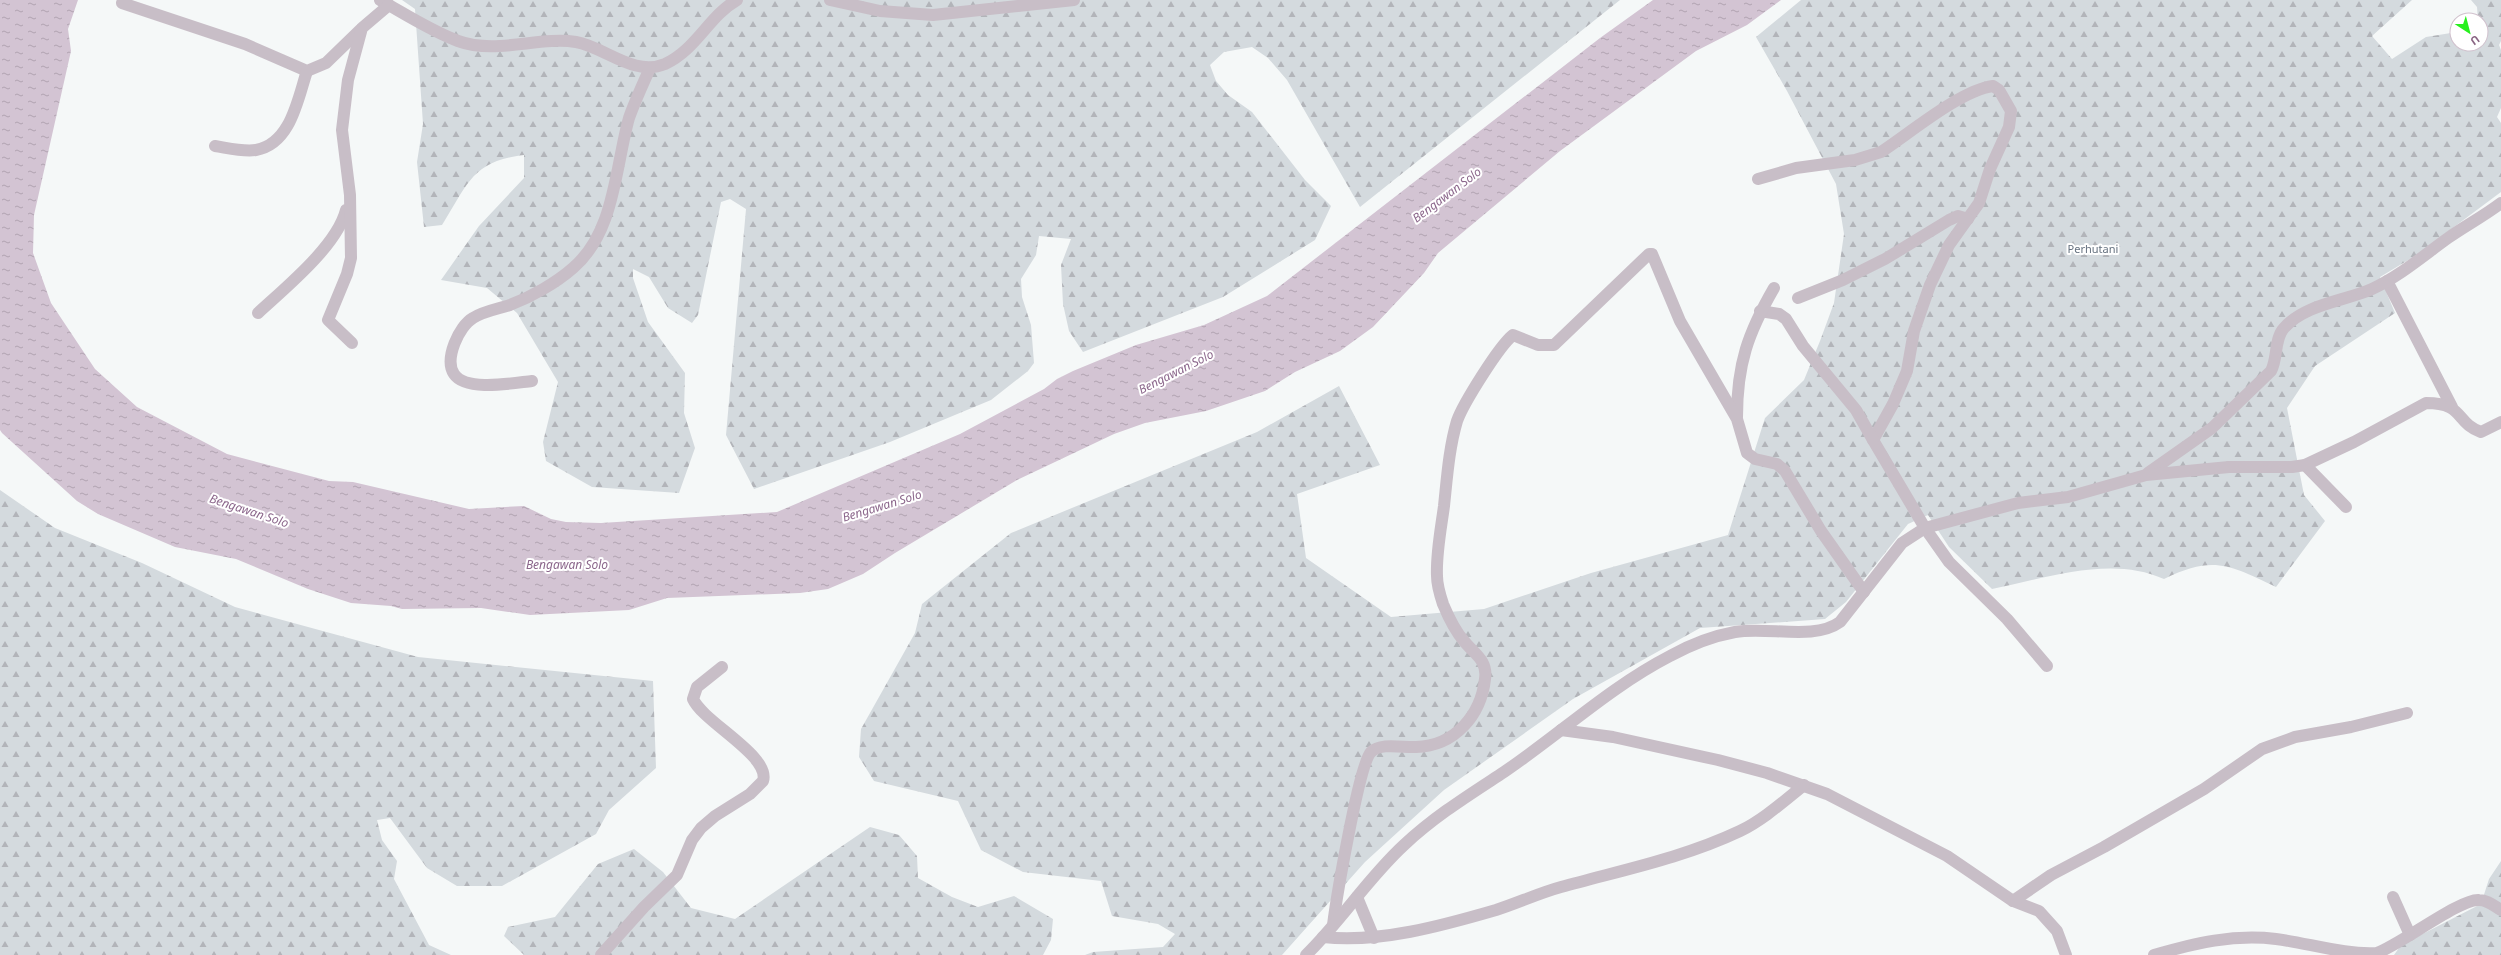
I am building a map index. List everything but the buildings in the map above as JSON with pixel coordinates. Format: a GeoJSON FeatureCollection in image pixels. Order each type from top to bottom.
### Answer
{"type":"FeatureCollection","features":[{"type":"Feature","properties":{"kind":"street"},"geometry":{"type":"LineString","coordinates":[[122,3],[245,44],[307,71],[326,63],[385,3],[465,43],[506,46],[560,40],[574,42],[624,61],[650,68],[665,64],[679,55],[692,44],[722,11],[737,0]]}},
{"type":"Feature","properties":{"kind":"street"},"geometry":{"type":"LineString","coordinates":[[830,0],[880,11],[934,15],[1074,0]]}},
{"type":"Feature","properties":{"kind":"street"},"geometry":{"type":"LineString","coordinates":[[352,343],[328,320],[350,267],[350,195],[342,121],[348,80],[362,28]]}},
{"type":"Feature","properties":{"kind":"street"},"geometry":{"type":"LineString","coordinates":[[532,381],[498,384],[466,383],[454,374],[451,365],[452,353],[461,331],[473,318],[523,299],[571,270],[588,252],[611,201],[630,118],[650,68]]}},
{"type":"Feature","properties":{"kind":"street"},"geometry":{"type":"LineString","coordinates":[[216,146],[251,150],[273,143],[292,117],[307,71]]}},
{"type":"Feature","properties":{"kind":"street"},"geometry":{"type":"LineString","coordinates":[[1758,179],[1796,168],[1870,157],[1881,152],[1962,98],[1993,86],[2004,97],[2011,111],[2011,121],[1990,168],[1979,203],[1949,245],[1930,284],[1914,331],[1907,371],[1893,404],[1873,440]]}},
{"type":"Feature","properties":{"kind":"street"},"geometry":{"type":"LineString","coordinates":[[258,314],[293,280],[337,233],[344,220],[350,195]]}},
{"type":"Feature","properties":{"kind":"street"},"geometry":{"type":"LineString","coordinates":[[2146,475],[2212,428],[2272,371],[2275,364],[2278,340],[2282,329],[2289,322],[2305,313],[2372,289],[2387,281],[2409,268],[2476,218],[2501,203]]}},
{"type":"Feature","properties":{"kind":"street"},"geometry":{"type":"LineString","coordinates":[[1798,298],[1844,280],[1886,259],[1949,220],[1958,216],[1968,219]]}},
{"type":"Feature","properties":{"kind":"street"},"geometry":{"type":"LineString","coordinates":[[1333,925],[1364,766],[1369,754],[1381,747],[1418,748],[1442,742],[1460,730],[1469,721],[1481,700],[1486,677],[1484,663],[1464,642],[1444,606],[1437,584],[1437,560],[1457,423],[1485,373],[1511,337],[1518,336],[1542,346],[1554,345],[1615,285],[1652,254],[1680,321],[1737,419],[1747,453],[1755,459],[1777,464],[1785,470],[1821,531],[1864,592]]}},
{"type":"Feature","properties":{"kind":"street"},"geometry":{"type":"LineString","coordinates":[[2387,281],[2452,407],[2472,429],[2481,432],[2501,422]]}},
{"type":"Feature","properties":{"kind":"street"},"geometry":{"type":"LineString","coordinates":[[1737,419],[1740,366],[1749,335],[1760,311],[1774,288]]}},
{"type":"Feature","properties":{"kind":"street"},"geometry":{"type":"LineString","coordinates":[[1760,311],[1779,314],[1786,319],[1803,346],[1856,410],[1924,528],[1956,570],[2007,618],[2047,666]]}},
{"type":"Feature","properties":{"kind":"street"},"geometry":{"type":"LineString","coordinates":[[1310,953],[1402,846],[1431,820],[1504,772],[1618,688],[1670,655],[1697,644],[1735,632],[1765,630],[1815,632],[1829,629],[1840,622],[1902,543],[1924,528],[2018,503],[2068,497],[2146,475],[2229,467],[2292,467],[2305,464],[2354,442],[2426,403],[2439,403],[2452,407]]}},
{"type":"Feature","properties":{"kind":"street"},"geometry":{"type":"LineString","coordinates":[[2305,464],[2346,507]]}},
{"type":"Feature","properties":{"kind":"street"},"geometry":{"type":"LineString","coordinates":[[601,955],[644,906],[677,875],[692,840],[701,828],[716,816],[750,794],[763,781],[761,768],[753,757],[706,716],[693,699],[697,687],[722,667]]}},
{"type":"Feature","properties":{"kind":"street"},"geometry":{"type":"LineString","coordinates":[[2013,901],[2051,875],[2104,847],[2204,789],[2262,749],[2295,737],[2351,727],[2407,714]]}},
{"type":"Feature","properties":{"kind":"street"},"geometry":{"type":"LineString","coordinates":[[1561,730],[1613,737],[1718,760],[1804,785],[1827,794],[1947,856],[2013,901],[2031,907],[2045,917],[2057,931],[2066,955]]}},
{"type":"Feature","properties":{"kind":"street"},"geometry":{"type":"LineString","coordinates":[[1323,937],[1346,939],[1374,938],[1496,910],[1561,887],[1665,861],[1742,830],[1764,816],[1804,785]]}},
{"type":"Feature","properties":{"kind":"street"},"geometry":{"type":"LineString","coordinates":[[1357,897],[1374,938]]}},
{"type":"Feature","properties":{"kind":"street"},"geometry":{"type":"LineString","coordinates":[[2393,897],[2410,935]]}},
{"type":"Feature","properties":{"kind":"street"},"geometry":{"type":"LineString","coordinates":[[2154,955],[2193,943],[2249,937],[2300,942],[2334,952],[2358,955],[2377,953],[2478,899],[2489,902],[2501,910]]}},
{"type":"Feature","properties":{"kind":"green space"},"geometry":{"type":"Polygon","coordinates":[[[402,0],[1620,0],[1360,207],[1287,80],[1268,58],[1252,47],[1224,52],[1210,65],[1216,81],[1228,95],[1252,112],[1305,180],[1331,206],[1315,240],[1223,297],[1083,352],[1069,331],[1063,304],[1061,265],[1071,239],[1039,236],[1036,255],[1021,279],[1022,297],[1031,325],[1034,363],[1028,371],[991,400],[890,442],[754,489],[726,435],[746,209],[730,199],[721,202],[698,315],[692,323],[668,308],[649,277],[633,269],[633,278],[648,322],[685,373],[684,413],[695,448],[679,493],[592,487],[546,461],[543,442],[558,382],[517,313],[487,288],[441,280],[479,226],[524,178],[524,155],[507,158],[482,169],[466,186],[442,225],[424,227],[417,162],[423,124],[415,9],[402,0]]]}},
{"type":"Feature","properties":{"kind":"green space","name":"Perhutani"},"geometry":{"type":"Polygon","coordinates":[[[1801,0],[2412,0],[2372,36],[2392,59],[2426,37],[2449,33],[2449,52],[2489,52],[2489,12],[2477,12],[2477,7],[2471,0],[2501,0],[2501,41],[2499,45],[2501,50],[2501,108],[2497,117],[2501,123],[2501,192],[2415,256],[2380,277],[2395,313],[2315,366],[2287,408],[2304,495],[2325,521],[2276,587],[2233,568],[2209,565],[2196,567],[2164,579],[2144,572],[2122,569],[2101,569],[2057,575],[1992,589],[1949,547],[1928,515],[1908,524],[1846,602],[1825,619],[1700,628],[1573,699],[1444,790],[1365,862],[1282,955],[1085,955],[1093,952],[1163,947],[1175,934],[1158,924],[1112,916],[1101,881],[1023,872],[981,850],[958,801],[874,781],[859,757],[861,729],[915,633],[922,604],[1011,533],[1257,432],[1339,386],[1380,465],[1297,494],[1306,558],[1391,617],[1484,609],[1591,573],[1728,535],[1765,418],[1804,380],[1820,341],[1834,303],[1844,234],[1836,184],[1787,91],[1756,37],[1801,0]]]}},
{"type":"Feature","properties":{"kind":"green space"},"geometry":{"type":"Polygon","coordinates":[[[0,490],[55,528],[142,563],[235,607],[418,657],[653,681],[656,768],[609,810],[596,834],[502,886],[457,886],[427,868],[390,818],[377,820],[382,840],[397,861],[394,879],[429,945],[451,955],[0,955],[0,490]]]}},
{"type":"Feature","properties":{"kind":"green space"},"geometry":{"type":"Polygon","coordinates":[[[870,827],[899,835],[917,856],[918,878],[952,897],[978,907],[1014,896],[1053,919],[1051,940],[1043,955],[524,955],[504,936],[508,927],[555,917],[598,864],[634,849],[663,872],[691,908],[735,919],[870,827]]]}},
{"type":"Feature","properties":{"kind":"green space"},"geometry":{"type":"Polygon","coordinates":[[[2501,861],[2501,955],[2394,955],[2401,945],[2481,904],[2489,879],[2501,861]]]}},
{"type":"Feature","properties":{"kind":"water","name":"Bengawan Solo"},"geometry":{"type":"Polygon","coordinates":[[[0,0],[78,0],[68,29],[71,51],[34,215],[33,253],[51,303],[95,369],[137,407],[227,454],[329,481],[353,482],[469,509],[524,506],[551,519],[566,522],[601,523],[777,512],[960,434],[1044,389],[1057,379],[1073,371],[1136,345],[1204,325],[1267,296],[1600,38],[1653,0],[1781,0],[1747,25],[1696,51],[1560,151],[1438,253],[1424,273],[1373,327],[1340,351],[1295,372],[1265,391],[1206,411],[1145,423],[1114,434],[1017,480],[895,553],[863,574],[828,589],[800,593],[667,598],[629,610],[530,615],[481,608],[402,609],[391,606],[351,603],[308,589],[236,559],[175,547],[98,514],[77,501],[2,433],[0,430],[0,0]]]}}]}
